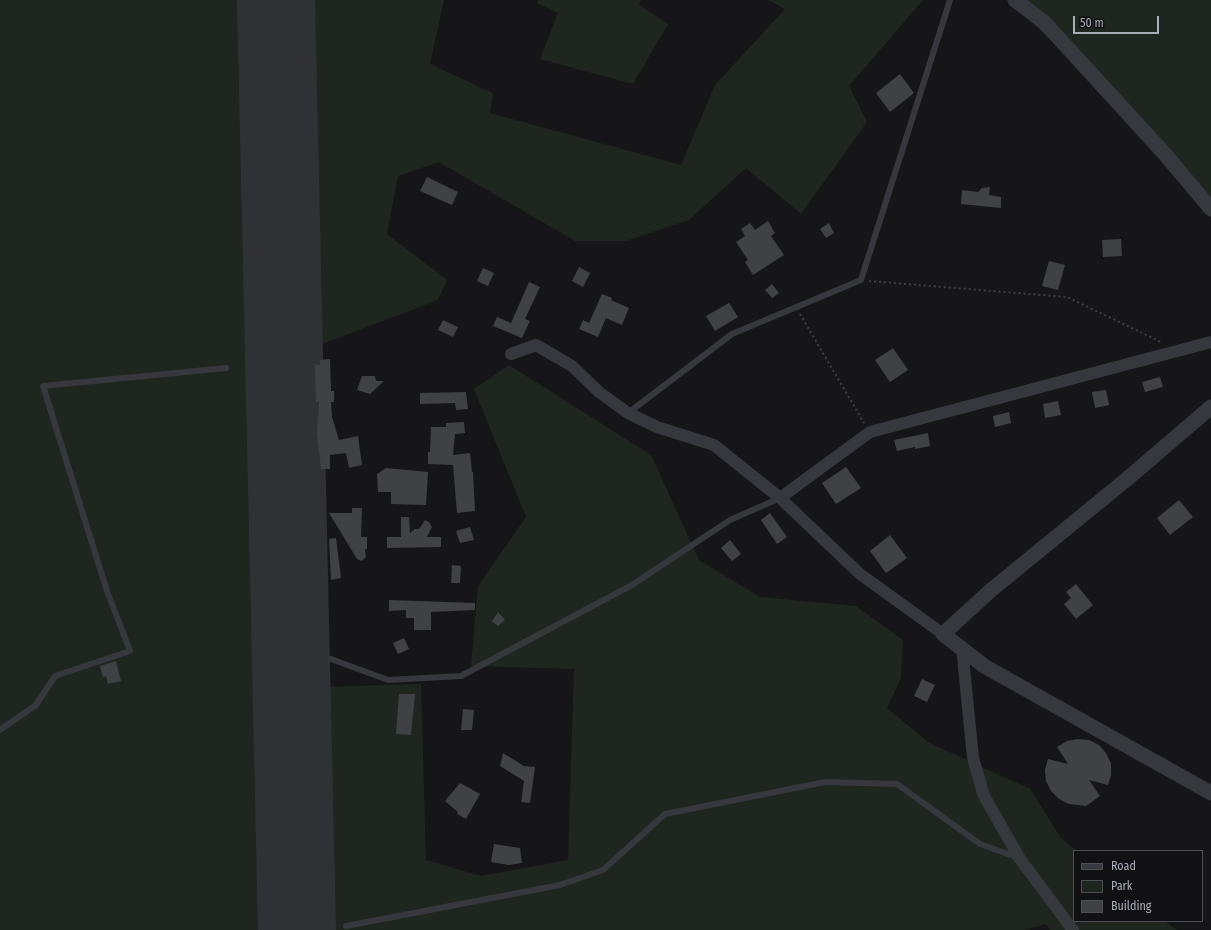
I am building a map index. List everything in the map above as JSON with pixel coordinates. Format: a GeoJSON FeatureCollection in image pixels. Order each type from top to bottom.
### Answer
{"type":"FeatureCollection","features":[{"type":"Feature","properties":{"kind":"street"},"geometry":{"type":"LineString","coordinates":[[1015,0],[1044,22],[1165,154],[1211,208]]}},
{"type":"Feature","properties":{"kind":"street"},"geometry":{"type":"LineString","coordinates":[[780,498],[870,432],[1015,395],[1176,350],[1211,342]]}},
{"type":"Feature","properties":{"kind":"street"},"geometry":{"type":"LineString","coordinates":[[511,354],[536,345],[572,366],[599,392],[628,413],[657,427],[714,445],[780,498],[860,574],[962,647],[984,666],[1211,793]]}},
{"type":"Feature","properties":{"kind":"street"},"geometry":{"type":"LineString","coordinates":[[943,634],[990,591],[1127,479],[1211,407]]}},
{"type":"Feature","properties":{"kind":"street"},"geometry":{"type":"LineString","coordinates":[[962,647],[973,758],[984,796],[1020,859],[1073,930]]}},
{"type":"Feature","properties":{"kind":"lane"},"geometry":{"type":"LineString","coordinates":[[628,413],[732,334],[860,280],[950,0]]}},
{"type":"Feature","properties":{"kind":"lane"},"geometry":{"type":"LineString","coordinates":[[0,730],[36,705],[56,676],[130,651],[107,591],[43,386],[226,368]]}},
{"type":"Feature","properties":{"kind":"lane"},"geometry":{"type":"LineString","coordinates":[[331,659],[388,680],[461,676],[632,586],[730,520],[780,498]]}},
{"type":"Feature","properties":{"kind":"lane"},"geometry":{"type":"LineString","coordinates":[[346,926],[560,885],[603,870],[665,814],[825,782],[897,784],[980,844],[1020,859]]}},
{"type":"Feature","properties":{"kind":"path"},"geometry":{"type":"LineString","coordinates":[[860,280],[1067,297],[1176,350]]}},
{"type":"Feature","properties":{"kind":"path"},"geometry":{"type":"LineString","coordinates":[[796,308],[870,432]]}},
{"type":"Feature","properties":{"kind":"green space"},"geometry":{"type":"Polygon","coordinates":[[[0,0],[444,0],[430,64],[493,93],[490,113],[681,165],[715,85],[785,9],[768,0],[923,0],[849,86],[867,122],[801,214],[746,168],[689,220],[626,241],[575,241],[439,162],[398,176],[387,234],[447,280],[438,300],[314,347],[321,687],[421,684],[426,860],[481,876],[568,860],[574,669],[471,666],[478,586],[526,517],[474,389],[509,365],[651,455],[699,560],[760,597],[856,606],[903,640],[901,678],[887,708],[928,742],[1030,789],[1061,838],[1076,850],[1073,850],[1073,922],[1166,922],[1177,930],[1050,930],[1046,924],[1024,930],[0,930],[0,0]]]}},
{"type":"Feature","properties":{"kind":"green space"},"geometry":{"type":"Polygon","coordinates":[[[538,0],[641,0],[639,5],[668,24],[633,84],[540,59],[558,13],[537,3],[538,0]]]}},
{"type":"Feature","properties":{"kind":"green space"},"geometry":{"type":"Polygon","coordinates":[[[1007,0],[1211,0],[1211,218],[1058,47],[1007,0]]]}},
{"type":"Feature","properties":{"kind":"building"},"geometry":{"type":"Polygon","coordinates":[[[900,74],[914,93],[890,112],[876,93],[900,74]]]}},
{"type":"Feature","properties":{"kind":"building"},"geometry":{"type":"Polygon","coordinates":[[[427,177],[458,192],[452,205],[420,191],[427,177]]]}},
{"type":"Feature","properties":{"kind":"building"},"geometry":{"type":"Polygon","coordinates":[[[990,187],[989,195],[1001,197],[1001,208],[961,204],[962,190],[978,192],[982,188],[990,187]]]}},
{"type":"Feature","properties":{"kind":"building"},"geometry":{"type":"Polygon","coordinates":[[[768,221],[775,233],[771,236],[784,255],[753,275],[745,262],[748,260],[736,242],[745,236],[741,229],[750,223],[755,230],[768,221]]]}},
{"type":"Feature","properties":{"kind":"building"},"geometry":{"type":"Polygon","coordinates":[[[829,223],[834,233],[826,238],[820,229],[829,223]]]}},
{"type":"Feature","properties":{"kind":"building"},"geometry":{"type":"Polygon","coordinates":[[[1121,239],[1122,256],[1103,257],[1102,240],[1121,239]]]}},
{"type":"Feature","properties":{"kind":"building"},"geometry":{"type":"Polygon","coordinates":[[[1049,261],[1065,265],[1058,290],[1042,286],[1049,261]]]}},
{"type":"Feature","properties":{"kind":"building"},"geometry":{"type":"Polygon","coordinates":[[[579,267],[590,273],[583,287],[572,281],[579,267]]]}},
{"type":"Feature","properties":{"kind":"building"},"geometry":{"type":"Polygon","coordinates":[[[483,268],[494,273],[488,286],[477,281],[483,268]]]}},
{"type":"Feature","properties":{"kind":"building"},"geometry":{"type":"Polygon","coordinates":[[[529,282],[540,287],[525,319],[530,321],[522,338],[493,326],[497,317],[511,323],[529,282]]]}},
{"type":"Feature","properties":{"kind":"building"},"geometry":{"type":"Polygon","coordinates":[[[772,284],[779,293],[772,298],[765,290],[772,284]]]}},
{"type":"Feature","properties":{"kind":"building"},"geometry":{"type":"Polygon","coordinates":[[[602,294],[629,308],[622,325],[606,318],[598,337],[579,329],[583,320],[589,323],[602,294]]]}},
{"type":"Feature","properties":{"kind":"building"},"geometry":{"type":"Polygon","coordinates":[[[729,303],[738,317],[715,331],[706,316],[729,303]]]}},
{"type":"Feature","properties":{"kind":"building"},"geometry":{"type":"Polygon","coordinates":[[[443,320],[458,327],[453,337],[438,330],[443,320]]]}},
{"type":"Feature","properties":{"kind":"building"},"geometry":{"type":"Polygon","coordinates":[[[893,348],[908,370],[890,382],[875,360],[893,348]]]}},
{"type":"Feature","properties":{"kind":"building"},"geometry":{"type":"Polygon","coordinates":[[[330,359],[331,391],[334,391],[334,402],[331,402],[332,417],[339,440],[358,436],[362,465],[349,468],[346,453],[330,455],[330,469],[321,469],[317,434],[319,402],[316,402],[315,365],[320,365],[320,360],[330,359]]]}},
{"type":"Feature","properties":{"kind":"building"},"geometry":{"type":"Polygon","coordinates":[[[362,376],[375,376],[376,381],[384,381],[370,394],[357,390],[362,376]]]}},
{"type":"Feature","properties":{"kind":"building"},"geometry":{"type":"Polygon","coordinates":[[[1160,377],[1163,387],[1145,392],[1142,382],[1160,377]]]}},
{"type":"Feature","properties":{"kind":"building"},"geometry":{"type":"Polygon","coordinates":[[[1106,390],[1109,405],[1095,408],[1092,392],[1106,390]]]}},
{"type":"Feature","properties":{"kind":"building"},"geometry":{"type":"Polygon","coordinates":[[[466,392],[468,409],[456,410],[455,403],[420,404],[420,393],[466,392]]]}},
{"type":"Feature","properties":{"kind":"building"},"geometry":{"type":"Polygon","coordinates":[[[1058,401],[1061,415],[1045,418],[1043,404],[1058,401]]]}},
{"type":"Feature","properties":{"kind":"building"},"geometry":{"type":"Polygon","coordinates":[[[1009,412],[1011,423],[995,427],[993,416],[1009,412]]]}},
{"type":"Feature","properties":{"kind":"building"},"geometry":{"type":"Polygon","coordinates":[[[464,422],[465,433],[455,434],[453,455],[470,453],[473,472],[475,511],[457,513],[453,465],[428,464],[428,452],[430,452],[431,427],[446,427],[446,423],[464,422]]]}},
{"type":"Feature","properties":{"kind":"building"},"geometry":{"type":"Polygon","coordinates":[[[928,433],[930,446],[915,449],[915,447],[897,451],[894,440],[928,433]]]}},
{"type":"Feature","properties":{"kind":"building"},"geometry":{"type":"Polygon","coordinates":[[[846,467],[861,488],[836,504],[822,483],[846,467]]]}},
{"type":"Feature","properties":{"kind":"building"},"geometry":{"type":"Polygon","coordinates":[[[386,468],[428,472],[426,505],[391,504],[391,492],[378,492],[377,474],[386,468]]]}},
{"type":"Feature","properties":{"kind":"building"},"geometry":{"type":"Polygon","coordinates":[[[1179,500],[1193,517],[1170,535],[1157,518],[1179,500]]]}},
{"type":"Feature","properties":{"kind":"building"},"geometry":{"type":"Polygon","coordinates":[[[352,508],[362,508],[361,537],[367,537],[367,549],[365,549],[366,557],[362,561],[357,559],[329,513],[352,513],[352,508]]]}},
{"type":"Feature","properties":{"kind":"building"},"geometry":{"type":"Polygon","coordinates":[[[770,513],[787,537],[777,544],[761,520],[770,513]]]}},
{"type":"Feature","properties":{"kind":"building"},"geometry":{"type":"Polygon","coordinates":[[[401,517],[409,517],[410,533],[415,529],[419,529],[425,520],[429,522],[432,527],[427,537],[441,537],[441,547],[387,548],[387,537],[401,537],[401,517]]]}},
{"type":"Feature","properties":{"kind":"building"},"geometry":{"type":"Polygon","coordinates":[[[470,527],[474,540],[460,543],[456,531],[470,527]]]}},
{"type":"Feature","properties":{"kind":"building"},"geometry":{"type":"Polygon","coordinates":[[[890,535],[907,558],[886,573],[870,551],[890,535]]]}},
{"type":"Feature","properties":{"kind":"building"},"geometry":{"type":"Polygon","coordinates":[[[336,538],[341,578],[331,580],[329,539],[336,538]]]}},
{"type":"Feature","properties":{"kind":"building"},"geometry":{"type":"Polygon","coordinates":[[[730,540],[741,554],[732,561],[721,548],[730,540]]]}},
{"type":"Feature","properties":{"kind":"building"},"geometry":{"type":"Polygon","coordinates":[[[452,565],[461,566],[460,583],[451,583],[452,565]]]}},
{"type":"Feature","properties":{"kind":"building"},"geometry":{"type":"Polygon","coordinates":[[[1076,584],[1093,605],[1076,619],[1064,604],[1071,598],[1066,592],[1076,584]]]}},
{"type":"Feature","properties":{"kind":"building"},"geometry":{"type":"Polygon","coordinates":[[[389,600],[475,603],[475,610],[431,612],[431,630],[414,630],[414,618],[406,618],[406,610],[389,611],[389,600]]]}},
{"type":"Feature","properties":{"kind":"building"},"geometry":{"type":"Polygon","coordinates":[[[498,612],[505,620],[498,626],[492,621],[498,612]]]}},
{"type":"Feature","properties":{"kind":"building"},"geometry":{"type":"Polygon","coordinates":[[[404,638],[409,649],[398,654],[393,643],[404,638]]]}},
{"type":"Feature","properties":{"kind":"building"},"geometry":{"type":"Polygon","coordinates":[[[116,661],[121,681],[108,684],[106,676],[103,677],[100,666],[116,661]]]}},
{"type":"Feature","properties":{"kind":"building"},"geometry":{"type":"Polygon","coordinates":[[[922,679],[935,685],[927,702],[914,696],[922,679]]]}},
{"type":"Feature","properties":{"kind":"building"},"geometry":{"type":"Polygon","coordinates":[[[399,694],[415,694],[411,735],[396,734],[399,694]]]}},
{"type":"Feature","properties":{"kind":"building"},"geometry":{"type":"Polygon","coordinates":[[[463,709],[474,710],[472,730],[461,730],[463,709]]]}},
{"type":"Feature","properties":{"kind":"building"},"geometry":{"type":"Polygon","coordinates":[[[1078,739],[1089,740],[1099,745],[1106,753],[1111,763],[1111,775],[1108,785],[1089,780],[1100,796],[1086,806],[1069,804],[1059,799],[1051,791],[1046,781],[1045,770],[1048,759],[1068,764],[1057,747],[1067,741],[1078,739]]]}},
{"type":"Feature","properties":{"kind":"building"},"geometry":{"type":"Polygon","coordinates":[[[503,753],[524,766],[535,767],[530,803],[521,802],[524,781],[500,766],[503,753]]]}},
{"type":"Feature","properties":{"kind":"building"},"geometry":{"type":"Polygon","coordinates":[[[460,783],[480,794],[466,819],[457,814],[458,812],[445,801],[460,783]]]}},
{"type":"Feature","properties":{"kind":"building"},"geometry":{"type":"Polygon","coordinates":[[[494,844],[520,848],[522,863],[509,865],[491,862],[494,844]]]}},
{"type":"Feature","properties":{"kind":"runway"},"geometry":{"type":"LineString","coordinates":[[276,0],[297,930]]}}]}
